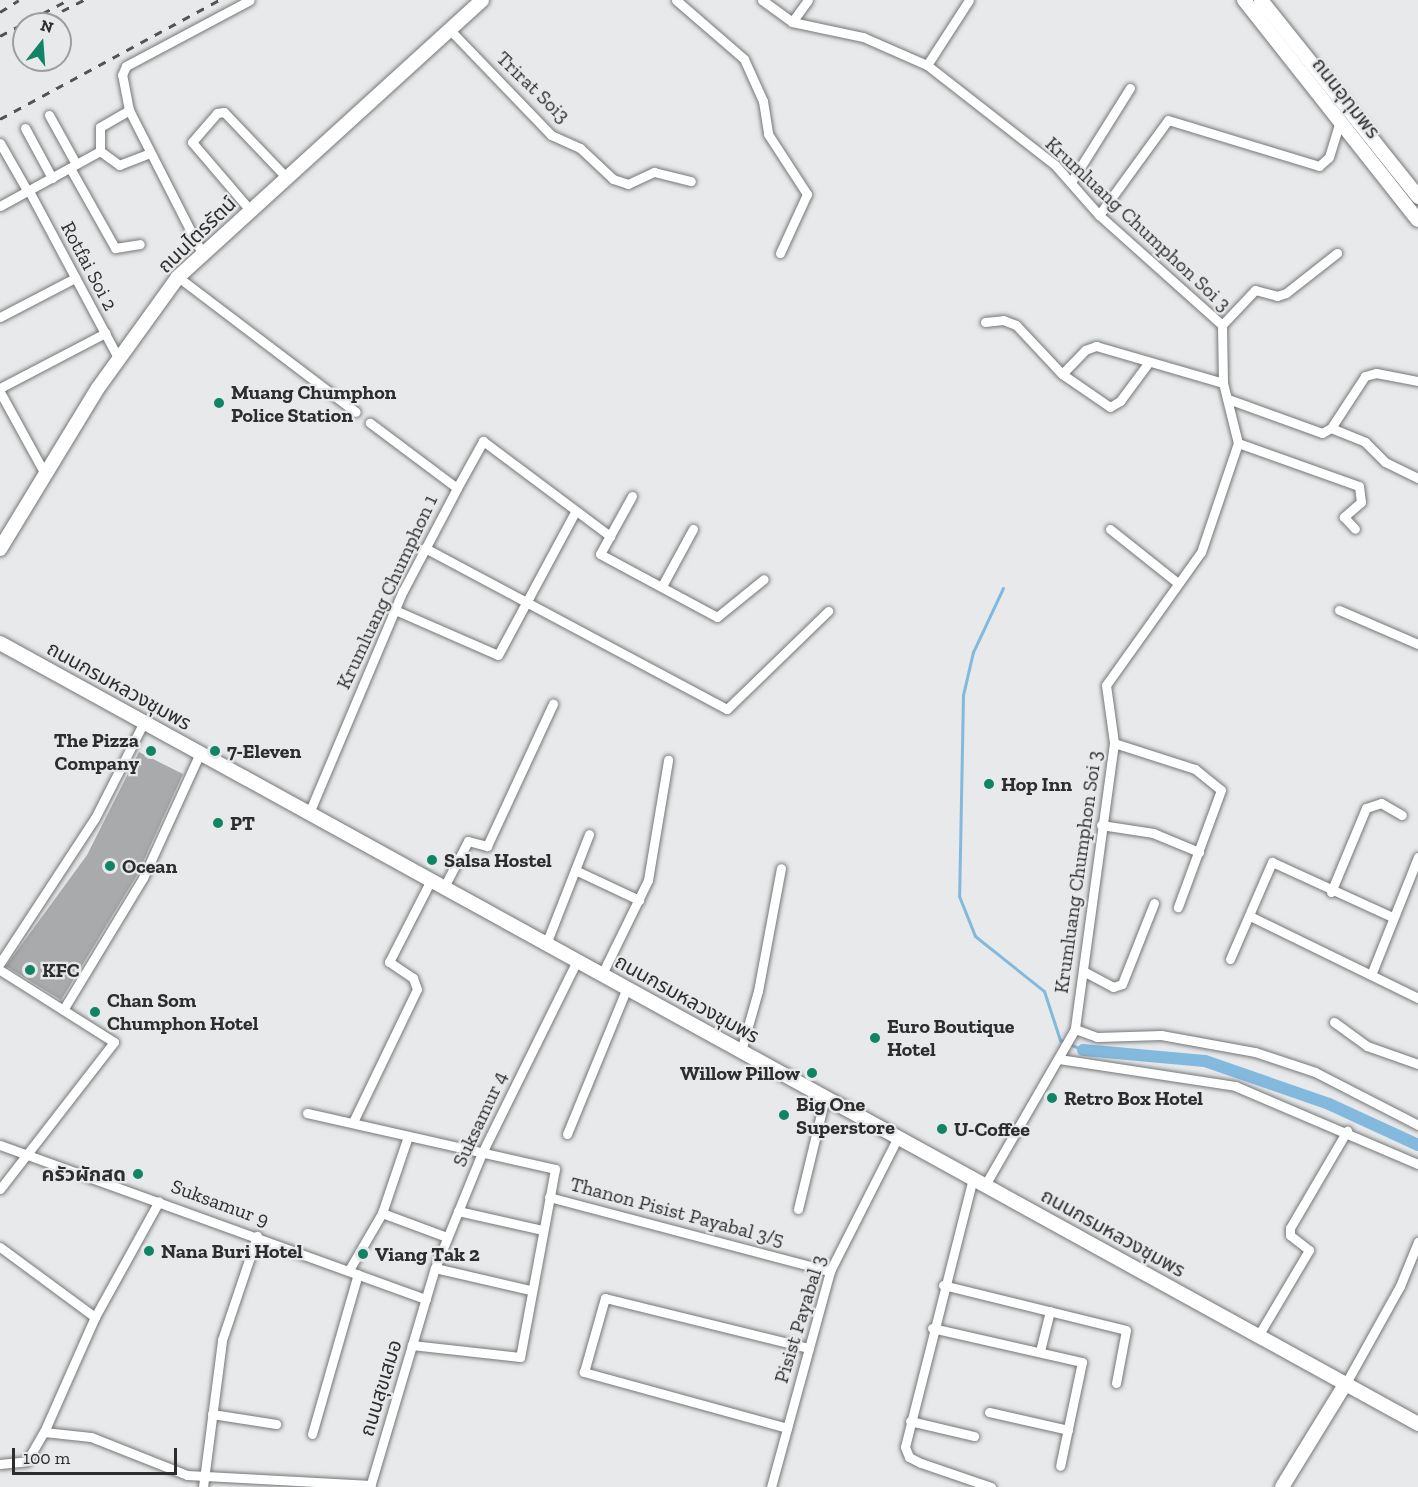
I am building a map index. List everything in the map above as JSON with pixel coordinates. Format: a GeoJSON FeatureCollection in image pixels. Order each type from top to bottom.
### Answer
{"type":"FeatureCollection","features":[{"type":"Feature","properties":{"kind":"street"},"geometry":{"type":"LineString","coordinates":[[202,253],[129,110],[122,75],[126,66],[250,0]]}},
{"type":"Feature","properties":{"kind":"street","name":"ถนนไตรรัตน์"},"geometry":{"type":"LineString","coordinates":[[0,549],[118,358],[178,278],[202,253],[482,0]]}},
{"type":"Feature","properties":{"kind":"street"},"geometry":{"type":"LineString","coordinates":[[676,0],[744,59],[763,101],[768,134],[807,194],[780,253]]}},
{"type":"Feature","properties":{"kind":"street","name":"Krumluang Chumphon Soi 3"},"geometry":{"type":"LineString","coordinates":[[762,0],[792,22],[863,37],[927,65],[1071,182],[1100,215],[1222,325],[1223,383],[1238,443],[1201,552],[1106,685],[1114,743],[1101,825],[1085,972],[1074,1031],[1060,1057],[979,1182],[943,1285],[910,1421],[905,1447],[909,1456],[991,1487]]}},
{"type":"Feature","properties":{"kind":"street"},"geometry":{"type":"LineString","coordinates":[[792,22],[808,0]]}},
{"type":"Feature","properties":{"kind":"street"},"geometry":{"type":"LineString","coordinates":[[927,65],[969,0]]}},
{"type":"Feature","properties":{"kind":"street","name":"ถนนอุทุมพร"},"geometry":{"type":"LineString","coordinates":[[1244,0],[1418,220]]}},
{"type":"Feature","properties":{"kind":"street","name":"ถนนอุทุมพร"},"geometry":{"type":"LineString","coordinates":[[1261,0],[1418,197]]}},
{"type":"Feature","properties":{"kind":"street","name":"Trirat Soi3"},"geometry":{"type":"LineString","coordinates":[[450,30],[551,135],[580,148],[613,179],[628,184],[654,172],[692,181]]}},
{"type":"Feature","properties":{"kind":"street"},"geometry":{"type":"LineString","coordinates":[[1071,182],[1130,88]]}},
{"type":"Feature","properties":{"kind":"street"},"geometry":{"type":"LineString","coordinates":[[129,110],[100,127],[99,151],[106,161],[119,165],[150,153]]}},
{"type":"Feature","properties":{"kind":"street"},"geometry":{"type":"LineString","coordinates":[[250,210],[192,142],[217,113],[224,112],[287,178]]}},
{"type":"Feature","properties":{"kind":"street"},"geometry":{"type":"LineString","coordinates":[[49,115],[115,248],[140,244]]}},
{"type":"Feature","properties":{"kind":"street"},"geometry":{"type":"LineString","coordinates":[[1100,215],[1168,120],[1319,166],[1329,158],[1340,121]]}},
{"type":"Feature","properties":{"kind":"street"},"geometry":{"type":"LineString","coordinates":[[25,128],[52,178]]}},
{"type":"Feature","properties":{"kind":"street","name":"Rotfai Soi 2"},"geometry":{"type":"LineString","coordinates":[[0,143],[118,358]]}},
{"type":"Feature","properties":{"kind":"street"},"geometry":{"type":"LineString","coordinates":[[0,206],[99,151]]}},
{"type":"Feature","properties":{"kind":"street"},"geometry":{"type":"LineString","coordinates":[[1222,325],[1255,290],[1277,296],[1286,293],[1337,253]]}},
{"type":"Feature","properties":{"kind":"street"},"geometry":{"type":"LineString","coordinates":[[0,317],[75,278]]}},
{"type":"Feature","properties":{"kind":"street"},"geometry":{"type":"LineString","coordinates":[[178,278],[356,412]]}},
{"type":"Feature","properties":{"kind":"street"},"geometry":{"type":"LineString","coordinates":[[985,322],[1003,320],[1016,325],[1062,374],[1099,404],[1110,407],[1120,401],[1149,362]]}},
{"type":"Feature","properties":{"kind":"street"},"geometry":{"type":"LineString","coordinates":[[45,474],[0,390],[105,333]]}},
{"type":"Feature","properties":{"kind":"street"},"geometry":{"type":"LineString","coordinates":[[1062,374],[1091,346],[1223,383]]}},
{"type":"Feature","properties":{"kind":"street"},"geometry":{"type":"LineString","coordinates":[[1227,399],[1318,434],[1331,428],[1365,376],[1376,373],[1418,381]]}},
{"type":"Feature","properties":{"kind":"street","name":"Krumluang Chumphon 1"},"geometry":{"type":"LineString","coordinates":[[309,813],[395,610],[457,488],[370,423]]}},
{"type":"Feature","properties":{"kind":"street"},"geometry":{"type":"LineString","coordinates":[[1331,428],[1365,442],[1385,462],[1418,478]]}},
{"type":"Feature","properties":{"kind":"street"},"geometry":{"type":"LineString","coordinates":[[457,488],[483,441],[610,536]]}},
{"type":"Feature","properties":{"kind":"street"},"geometry":{"type":"LineString","coordinates":[[1238,443],[1359,486],[1361,502],[1344,517],[1355,529]]}},
{"type":"Feature","properties":{"kind":"street"},"geometry":{"type":"LineString","coordinates":[[632,496],[600,554],[717,617],[764,579]]}},
{"type":"Feature","properties":{"kind":"street"},"geometry":{"type":"LineString","coordinates":[[395,610],[491,655],[498,655],[575,512]]}},
{"type":"Feature","properties":{"kind":"street"},"geometry":{"type":"LineString","coordinates":[[662,586],[693,529]]}},
{"type":"Feature","properties":{"kind":"street"},"geometry":{"type":"LineString","coordinates":[[1110,529],[1178,583]]}},
{"type":"Feature","properties":{"kind":"street"},"geometry":{"type":"LineString","coordinates":[[425,548],[525,605],[727,709],[828,610]]}},
{"type":"Feature","properties":{"kind":"street"},"geometry":{"type":"LineString","coordinates":[[1339,610],[1418,644]]}},
{"type":"Feature","properties":{"kind":"street","name":"ถนนกรมหลวงชุมพร"},"geometry":{"type":"LineString","coordinates":[[0,643],[1418,1424]]}},
{"type":"Feature","properties":{"kind":"street"},"geometry":{"type":"LineString","coordinates":[[354,1120],[417,988],[413,978],[389,962],[437,884],[468,841],[487,846],[553,704]]}},
{"type":"Feature","properties":{"kind":"street"},"geometry":{"type":"LineString","coordinates":[[0,963],[95,818],[144,722]]}},
{"type":"Feature","properties":{"kind":"street"},"geometry":{"type":"LineString","coordinates":[[1114,743],[1195,769],[1221,790],[1178,907]]}},
{"type":"Feature","properties":{"kind":"street"},"geometry":{"type":"LineString","coordinates":[[63,1010],[143,878],[200,753]]}},
{"type":"Feature","properties":{"kind":"street"},"geometry":{"type":"LineString","coordinates":[[602,974],[639,900],[657,850],[668,760]]}},
{"type":"Feature","properties":{"kind":"street"},"geometry":{"type":"LineString","coordinates":[[1331,892],[1366,808],[1381,803],[1402,816]]}},
{"type":"Feature","properties":{"kind":"street"},"geometry":{"type":"LineString","coordinates":[[1101,825],[1153,833],[1199,852]]}},
{"type":"Feature","properties":{"kind":"street"},"geometry":{"type":"LineString","coordinates":[[546,944],[589,834]]}},
{"type":"Feature","properties":{"kind":"street"},"geometry":{"type":"LineString","coordinates":[[1371,975],[1392,917],[1418,857]]}},
{"type":"Feature","properties":{"kind":"street"},"geometry":{"type":"LineString","coordinates":[[1230,959],[1252,916],[1272,862],[1331,892],[1392,917]]}},
{"type":"Feature","properties":{"kind":"street"},"geometry":{"type":"LineString","coordinates":[[741,1051],[758,991],[781,868]]}},
{"type":"Feature","properties":{"kind":"street"},"geometry":{"type":"LineString","coordinates":[[575,870],[639,900]]}},
{"type":"Feature","properties":{"kind":"street"},"geometry":{"type":"LineString","coordinates":[[1085,972],[1113,987],[1122,984],[1154,903]]}},
{"type":"Feature","properties":{"kind":"street"},"geometry":{"type":"LineString","coordinates":[[1252,916],[1418,998]]}},
{"type":"Feature","properties":{"kind":"street","name":"Suksamur 4"},"geometry":{"type":"LineString","coordinates":[[426,1299],[435,1268],[482,1153],[577,961]]}},
{"type":"Feature","properties":{"kind":"street"},"geometry":{"type":"LineString","coordinates":[[0,970],[114,1042],[0,1189]]}},
{"type":"Feature","properties":{"kind":"street"},"geometry":{"type":"LineString","coordinates":[[567,1134],[627,988]]}},
{"type":"Feature","properties":{"kind":"street"},"geometry":{"type":"LineString","coordinates":[[1334,1022],[1367,1046],[1418,1064]]}},
{"type":"Feature","properties":{"kind":"street"},"geometry":{"type":"LineString","coordinates":[[1074,1031],[1097,1037],[1161,1035],[1255,1052],[1315,1072],[1418,1125]]}},
{"type":"Feature","properties":{"kind":"street"},"geometry":{"type":"LineString","coordinates":[[1060,1057],[1235,1086],[1347,1131],[1418,1164]]}},
{"type":"Feature","properties":{"kind":"street"},"geometry":{"type":"LineString","coordinates":[[798,1209],[825,1097]]}},
{"type":"Feature","properties":{"kind":"street"},"geometry":{"type":"LineString","coordinates":[[308,1113],[354,1120],[408,1136],[555,1169],[530,1290],[520,1357],[412,1345]]}},
{"type":"Feature","properties":{"kind":"street"},"geometry":{"type":"LineString","coordinates":[[1258,1335],[1309,1250],[1290,1235],[1290,1228],[1347,1131]]}},
{"type":"Feature","properties":{"kind":"street"},"geometry":{"type":"LineString","coordinates":[[312,1434],[354,1272],[382,1213],[408,1136]]}},
{"type":"Feature","properties":{"kind":"street","name":"Pisist Payabal 3"},"geometry":{"type":"LineString","coordinates":[[771,1487],[830,1271],[898,1137]]}},
{"type":"Feature","properties":{"kind":"street","name":"Suksamur 9"},"geometry":{"type":"LineString","coordinates":[[0,1145],[28,1152],[426,1299]]}},
{"type":"Feature","properties":{"kind":"street","name":"Thanon Pisist Payabal 3/5"},"geometry":{"type":"LineString","coordinates":[[549,1197],[830,1271]]}},
{"type":"Feature","properties":{"kind":"street"},"geometry":{"type":"LineString","coordinates":[[0,1464],[27,1461],[44,1432],[95,1317],[159,1200]]}},
{"type":"Feature","properties":{"kind":"street"},"geometry":{"type":"LineString","coordinates":[[458,1211],[542,1230]]}},
{"type":"Feature","properties":{"kind":"street"},"geometry":{"type":"LineString","coordinates":[[382,1213],[447,1237]]}},
{"type":"Feature","properties":{"kind":"street"},"geometry":{"type":"LineString","coordinates":[[203,1487],[222,1340],[257,1236]]}},
{"type":"Feature","properties":{"kind":"street"},"geometry":{"type":"LineString","coordinates":[[1282,1487],[1346,1383],[1400,1286],[1418,1242]]}},
{"type":"Feature","properties":{"kind":"street"},"geometry":{"type":"LineString","coordinates":[[0,1247],[95,1317]]}},
{"type":"Feature","properties":{"kind":"street"},"geometry":{"type":"LineString","coordinates":[[435,1268],[530,1290]]}},
{"type":"Feature","properties":{"kind":"street"},"geometry":{"type":"LineString","coordinates":[[943,1285],[1126,1330],[1116,1383]]}},
{"type":"Feature","properties":{"kind":"street"},"geometry":{"type":"LineString","coordinates":[[787,1428],[584,1372],[605,1298],[809,1348]]}},
{"type":"Feature","properties":{"kind":"street","name":"ถนนสุขเสมอ"},"geometry":{"type":"LineString","coordinates":[[370,1486],[426,1299]]}},
{"type":"Feature","properties":{"kind":"street"},"geometry":{"type":"LineString","coordinates":[[1040,1351],[1050,1311]]}},
{"type":"Feature","properties":{"kind":"street"},"geometry":{"type":"LineString","coordinates":[[932,1328],[1082,1362],[1060,1466]]}},
{"type":"Feature","properties":{"kind":"street"},"geometry":{"type":"LineString","coordinates":[[989,1412],[1068,1430]]}},
{"type":"Feature","properties":{"kind":"street"},"geometry":{"type":"LineString","coordinates":[[212,1414],[276,1424]]}},
{"type":"Feature","properties":{"kind":"street"},"geometry":{"type":"LineString","coordinates":[[910,1421],[974,1436]]}},
{"type":"Feature","properties":{"kind":"street"},"geometry":{"type":"LineString","coordinates":[[44,1432],[91,1437],[179,1473],[370,1486]]}},
{"type":"Feature","properties":{"kind":"building","name":"Ocean"},"geometry":{"type":"Polygon","coordinates":[[[139,752],[183,774],[137,875],[61,1000],[6,966],[87,855],[139,752]]]}},
{"type":"Feature","properties":{"kind":"waterway"},"geometry":{"type":"LineString","coordinates":[[1003,588],[973,652],[963,695],[959,896],[975,936],[1044,991],[1060,1040],[1083,1050]]}},
{"type":"Feature","properties":{"kind":"waterway"},"geometry":{"type":"LineString","coordinates":[[1083,1050],[1205,1061],[1329,1104],[1418,1145]]}},
{"type":"Feature","properties":{"kind":"railway"},"geometry":{"type":"LineString","coordinates":[[0,12],[19,0]]}},
{"type":"Feature","properties":{"kind":"railway"},"geometry":{"type":"LineString","coordinates":[[0,36],[68,0]]}},
{"type":"Feature","properties":{"kind":"railway"},"geometry":{"type":"LineString","coordinates":[[62,11],[84,0]]}},
{"type":"Feature","properties":{"kind":"railway"},"geometry":{"type":"LineString","coordinates":[[0,119],[219,0]]}},
{"type":"Feature","properties":{"kind":"place","name":"Muang Chumphon Police Station"},"geometry":{"type":"Point","coordinates":[219,403]}},
{"type":"Feature","properties":{"kind":"place","name":"The Pizza Company"},"geometry":{"type":"Point","coordinates":[151,751]}},
{"type":"Feature","properties":{"kind":"place","name":"7-Eleven"},"geometry":{"type":"Point","coordinates":[215,751]}},
{"type":"Feature","properties":{"kind":"place","name":"Hop Inn"},"geometry":{"type":"Point","coordinates":[989,784]}},
{"type":"Feature","properties":{"kind":"place","name":"PT"},"geometry":{"type":"Point","coordinates":[218,823]}},
{"type":"Feature","properties":{"kind":"place","name":"Salsa Hostel"},"geometry":{"type":"Point","coordinates":[432,860]}},
{"type":"Feature","properties":{"kind":"place","name":"Ocean"},"geometry":{"type":"Point","coordinates":[110,866]}},
{"type":"Feature","properties":{"kind":"place","name":"KFC"},"geometry":{"type":"Point","coordinates":[30,970]}},
{"type":"Feature","properties":{"kind":"place","name":"Chan Som Chumphon Hotel"},"geometry":{"type":"Point","coordinates":[95,1012]}},
{"type":"Feature","properties":{"kind":"place","name":"Euro Boutique Hotel"},"geometry":{"type":"Point","coordinates":[875,1038]}},
{"type":"Feature","properties":{"kind":"place","name":"Willow Pillow"},"geometry":{"type":"Point","coordinates":[812,1073]}},
{"type":"Feature","properties":{"kind":"place","name":"Retro Box Hotel"},"geometry":{"type":"Point","coordinates":[1052,1098]}},
{"type":"Feature","properties":{"kind":"place","name":"Big One Superstore"},"geometry":{"type":"Point","coordinates":[784,1115]}},
{"type":"Feature","properties":{"kind":"place","name":"U-Coffee"},"geometry":{"type":"Point","coordinates":[942,1129]}},
{"type":"Feature","properties":{"kind":"place","name":"ครัวผักสด"},"geometry":{"type":"Point","coordinates":[138,1174]}},
{"type":"Feature","properties":{"kind":"place","name":"Nana Buri Hotel"},"geometry":{"type":"Point","coordinates":[149,1251]}},
{"type":"Feature","properties":{"kind":"place","name":"Viang Tak 2"},"geometry":{"type":"Point","coordinates":[363,1254]}}]}
